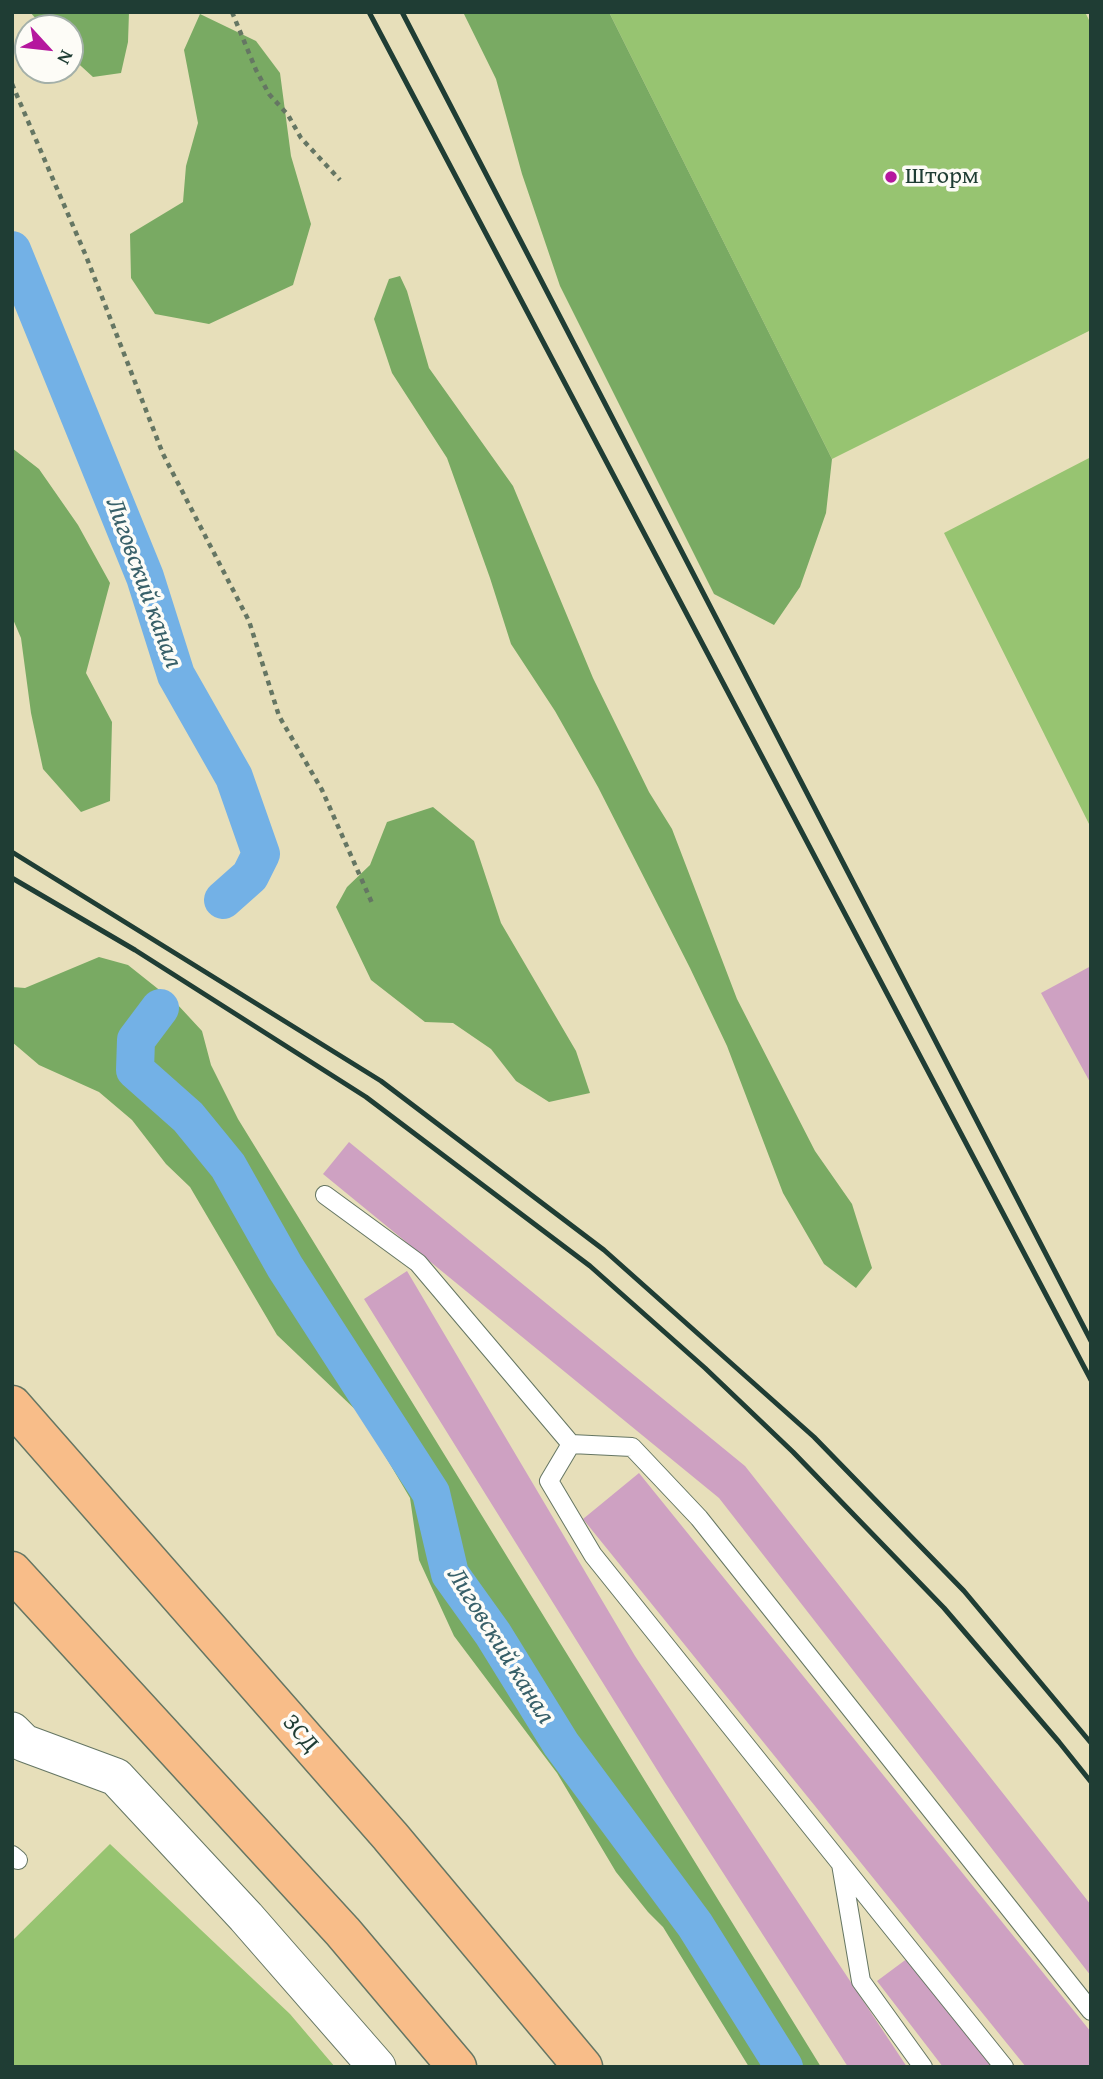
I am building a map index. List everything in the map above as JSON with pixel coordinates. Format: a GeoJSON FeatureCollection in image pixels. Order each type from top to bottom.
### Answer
{"type":"FeatureCollection","features":[{"type":"Feature","properties":{"kind":"highway","name":"ЗСД"},"geometry":{"type":"LineString","coordinates":[[12,1405],[390,1836],[583,2067]]}},
{"type":"Feature","properties":{"kind":"highway"},"geometry":{"type":"LineString","coordinates":[[12,1571],[343,1932],[457,2067]]}},
{"type":"Feature","properties":{"kind":"street"},"geometry":{"type":"LineString","coordinates":[[12,1731],[24,1743],[116,1777],[246,1917],[377,2067]]}},
{"type":"Feature","properties":{"kind":"lane"},"geometry":{"type":"LineString","coordinates":[[325,1195],[418,1263],[571,1444],[632,1447],[699,1518],[1091,2011]]}},
{"type":"Feature","properties":{"kind":"lane"},"geometry":{"type":"LineString","coordinates":[[571,1444],[549,1481],[593,1555],[1004,2067]]}},
{"type":"Feature","properties":{"kind":"lane"},"geometry":{"type":"LineString","coordinates":[[840,1860],[861,1981],[923,2067]]}},
{"type":"Feature","properties":{"kind":"path"},"geometry":{"type":"LineString","coordinates":[[232,12],[269,94],[288,115],[301,138],[340,180]]}},
{"type":"Feature","properties":{"kind":"path"},"geometry":{"type":"LineString","coordinates":[[12,84],[81,244],[163,454],[249,621],[279,716],[322,790],[372,902]]}},
{"type":"Feature","properties":{"kind":"green space"},"geometry":{"type":"Polygon","coordinates":[[[30,12],[129,12],[128,42],[121,73],[93,77],[84,69],[84,14],[30,12]]]}},
{"type":"Feature","properties":{"kind":"green space"},"geometry":{"type":"Polygon","coordinates":[[[463,12],[609,12],[832,459],[826,513],[800,587],[774,625],[714,594],[560,286],[522,174],[496,79],[463,12]]]}},
{"type":"Feature","properties":{"kind":"green space","name":"Шторм"},"geometry":{"type":"Polygon","coordinates":[[[609,12],[1085,12],[1091,24],[1091,330],[832,459],[609,12]]]}},
{"type":"Feature","properties":{"kind":"green space"},"geometry":{"type":"Polygon","coordinates":[[[200,14],[256,41],[280,73],[291,156],[311,224],[293,285],[209,324],[155,314],[131,278],[130,234],[183,202],[186,166],[198,123],[184,50],[200,14]]]}},
{"type":"Feature","properties":{"kind":"green space"},"geometry":{"type":"Polygon","coordinates":[[[400,276],[407,291],[429,368],[513,486],[593,678],[649,792],[672,829],[737,999],[815,1151],[852,1204],[872,1268],[856,1288],[824,1264],[783,1193],[727,1046],[690,968],[598,787],[555,711],[511,644],[447,458],[392,373],[374,319],[389,279],[400,276]]]}},
{"type":"Feature","properties":{"kind":"green space"},"geometry":{"type":"Polygon","coordinates":[[[12,448],[39,469],[78,525],[110,583],[86,673],[112,722],[110,801],[81,812],[43,769],[31,713],[21,638],[12,617],[12,448]]]}},
{"type":"Feature","properties":{"kind":"green space"},"geometry":{"type":"Polygon","coordinates":[[[1091,457],[1091,828],[944,533],[1091,457]]]}},
{"type":"Feature","properties":{"kind":"green space"},"geometry":{"type":"Polygon","coordinates":[[[433,807],[474,841],[501,923],[576,1051],[590,1093],[549,1102],[516,1081],[491,1049],[453,1023],[425,1022],[371,980],[336,907],[347,887],[370,865],[387,822],[433,807]]]}},
{"type":"Feature","properties":{"kind":"green space"},"geometry":{"type":"Polygon","coordinates":[[[99,957],[128,965],[177,1004],[202,1031],[211,1065],[238,1119],[821,2067],[749,2067],[663,1927],[616,1872],[557,1773],[454,1636],[419,1560],[410,1498],[361,1415],[277,1335],[190,1187],[166,1164],[132,1120],[99,1092],[39,1065],[12,1042],[12,987],[25,988],[99,957]]]}},
{"type":"Feature","properties":{"kind":"green space"},"geometry":{"type":"Polygon","coordinates":[[[110,1844],[290,2014],[335,2067],[17,2067],[12,2064],[12,1941],[110,1844]]]}},
{"type":"Feature","properties":{"kind":"building"},"geometry":{"type":"Polygon","coordinates":[[[1091,966],[1091,1084],[1041,993],[1091,966]]]}},
{"type":"Feature","properties":{"kind":"building"},"geometry":{"type":"Polygon","coordinates":[[[349,1142],[745,1466],[1091,1905],[1091,1976],[719,1498],[323,1174],[349,1142]]]}},
{"type":"Feature","properties":{"kind":"building"},"geometry":{"type":"Polygon","coordinates":[[[407,1271],[635,1656],[907,2067],[848,2067],[664,1781],[364,1299],[407,1271]]]}},
{"type":"Feature","properties":{"kind":"building"},"geometry":{"type":"Polygon","coordinates":[[[639,1473],[1091,2032],[1091,2067],[1026,2067],[583,1519],[639,1473]]]}},
{"type":"Feature","properties":{"kind":"building"},"geometry":{"type":"Polygon","coordinates":[[[908,1958],[992,2067],[943,2067],[877,1981],[908,1958]]]}},
{"type":"Feature","properties":{"kind":"waterway","name":"Лиговский канал"},"geometry":{"type":"LineString","coordinates":[[12,250],[145,577],[176,675],[234,777],[261,854],[250,876],[223,900]]}},
{"type":"Feature","properties":{"kind":"waterway","name":"Лиговский канал"},"geometry":{"type":"LineString","coordinates":[[160,1008],[136,1040],[135,1070],[188,1117],[228,1166],[285,1267],[431,1493],[450,1574],[493,1634],[561,1744],[695,1925],[784,2067]]}},
{"type":"Feature","properties":{"kind":"railway"},"geometry":{"type":"LineString","coordinates":[[369,12],[1091,1380]]}},
{"type":"Feature","properties":{"kind":"railway"},"geometry":{"type":"LineString","coordinates":[[402,12],[1091,1341]]}},
{"type":"Feature","properties":{"kind":"railway"},"geometry":{"type":"LineString","coordinates":[[12,852],[381,1081],[604,1250],[814,1437],[964,1591],[1091,1743]]}},
{"type":"Feature","properties":{"kind":"railway"},"geometry":{"type":"LineString","coordinates":[[12,878],[135,950],[366,1097],[590,1266],[705,1368],[793,1452],[944,1608],[1091,1782]]}},
{"type":"Feature","properties":{"kind":"place","name":"Шторм"},"geometry":{"type":"Point","coordinates":[891,177]}}]}
